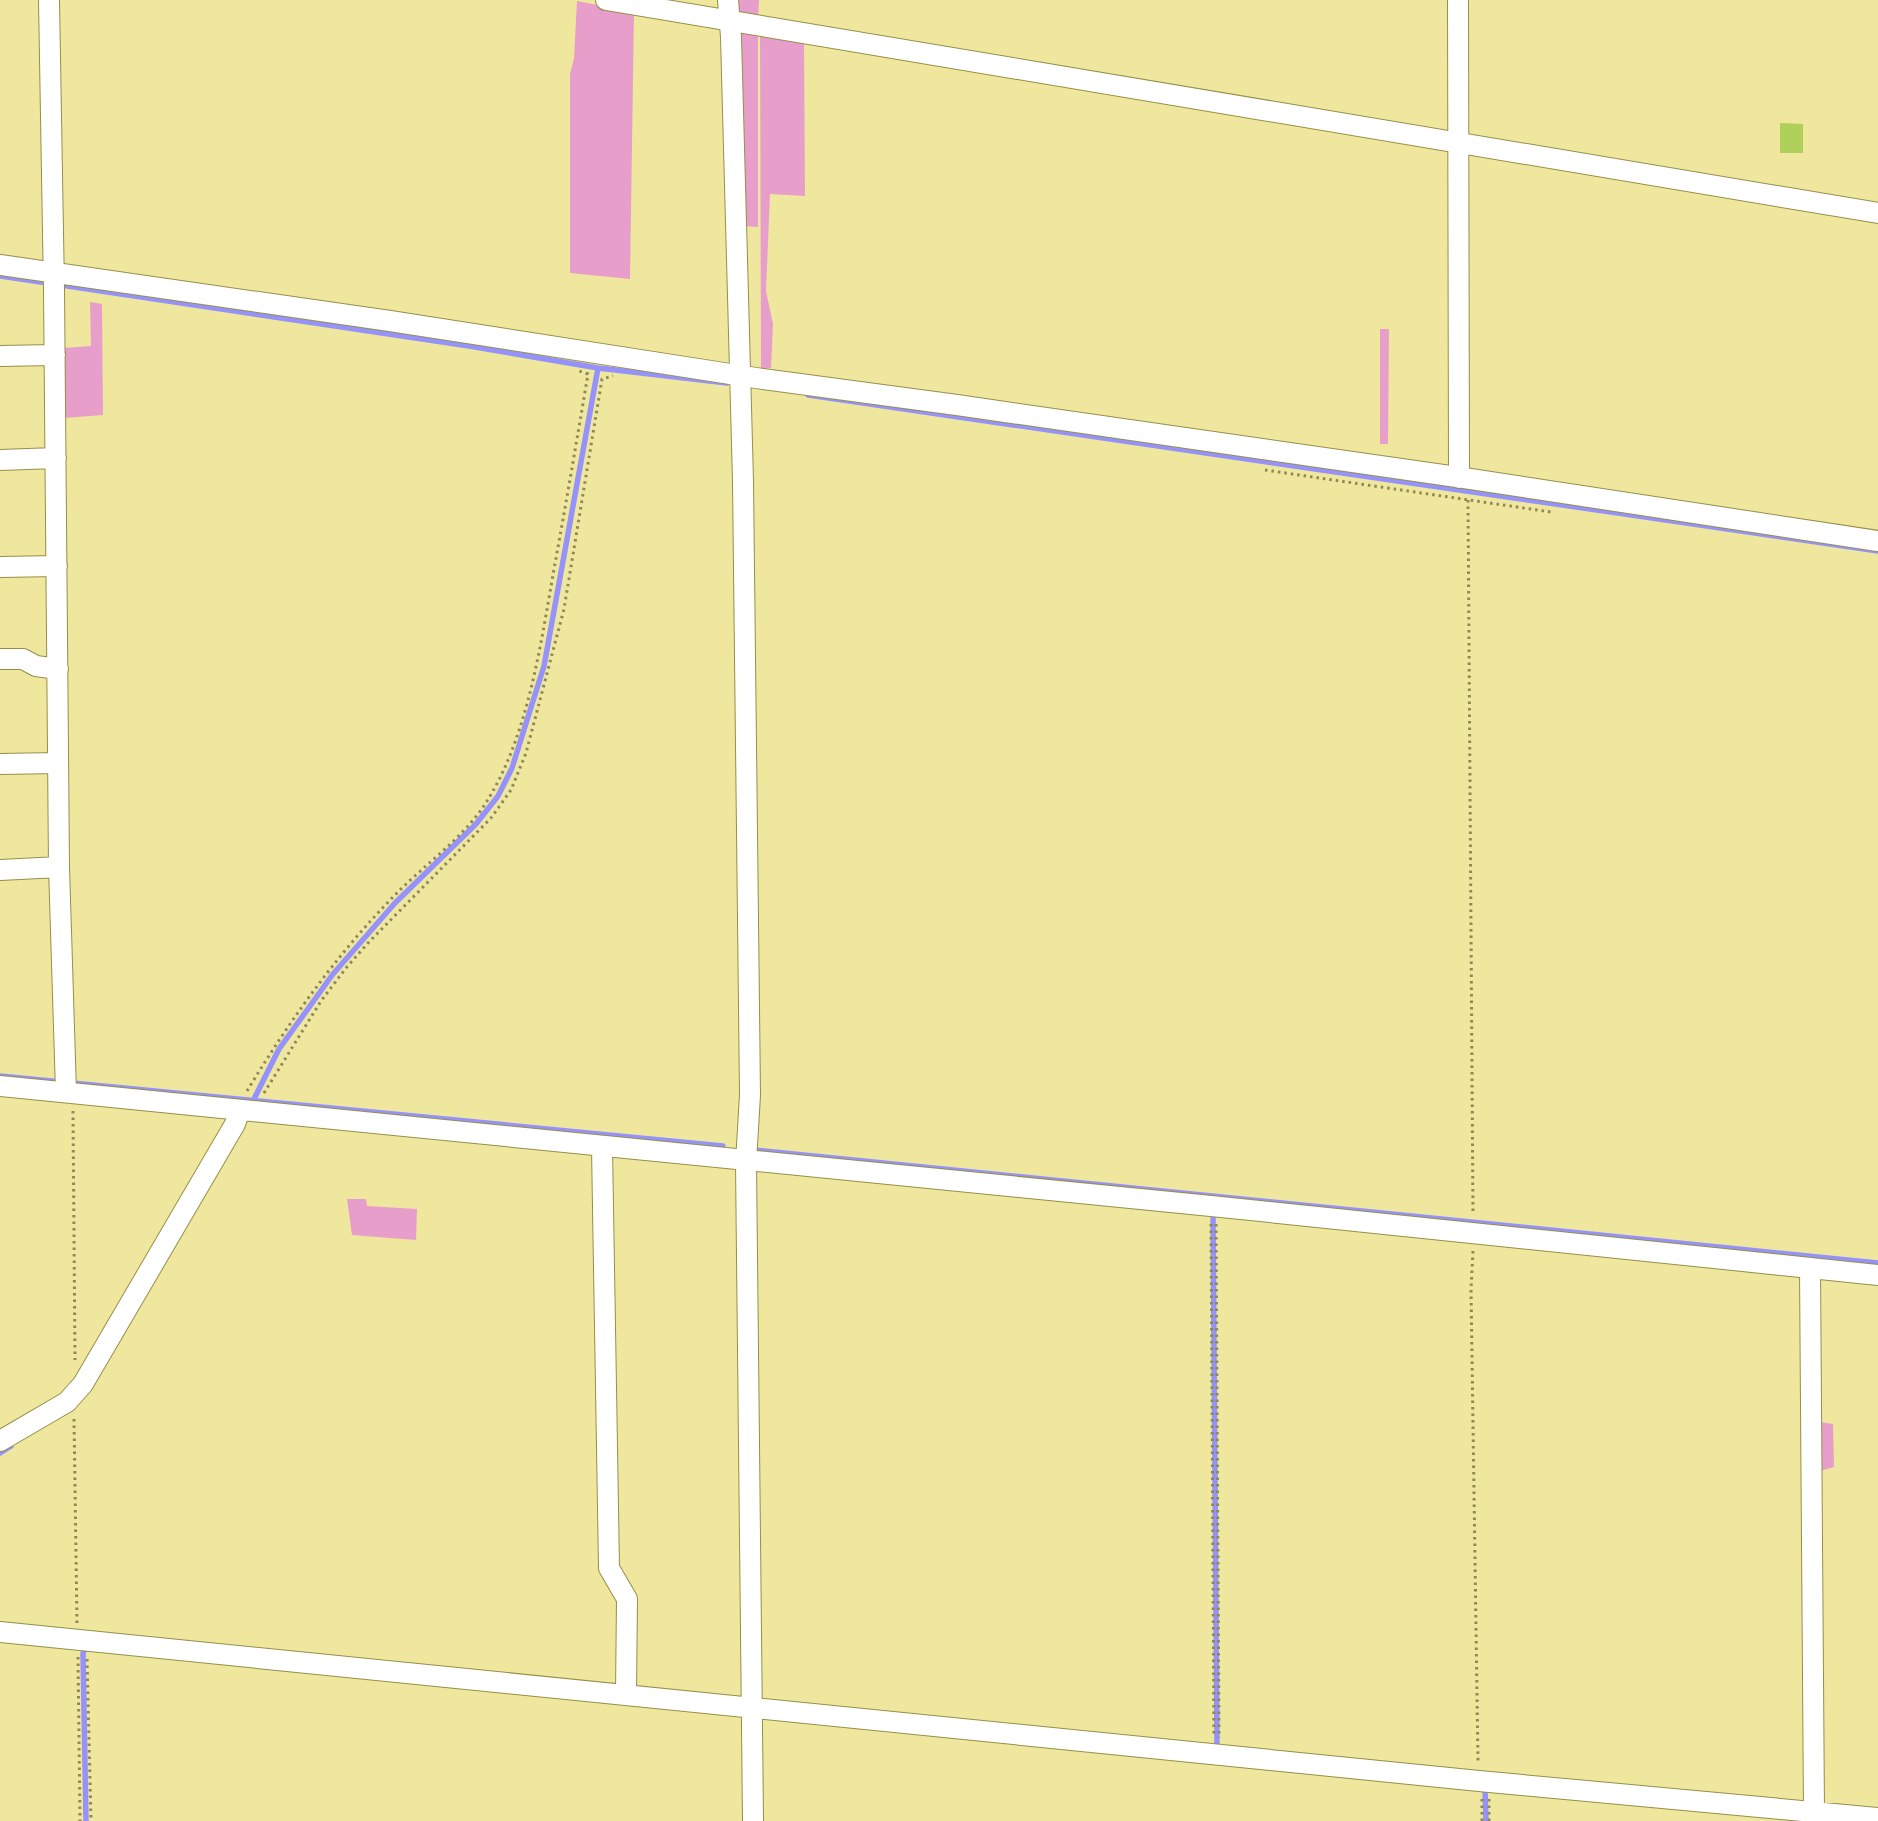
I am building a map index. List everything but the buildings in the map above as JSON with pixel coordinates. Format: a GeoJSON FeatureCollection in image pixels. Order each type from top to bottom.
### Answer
{"type":"FeatureCollection","features":[{"type":"Feature","properties":{"kind":"street"},"geometry":{"type":"LineString","coordinates":[[49,0],[55,355],[59,867],[68,1088]]}},
{"type":"Feature","properties":{"kind":"street"},"geometry":{"type":"LineString","coordinates":[[606,0],[1878,213]]}},
{"type":"Feature","properties":{"kind":"street"},"geometry":{"type":"LineString","coordinates":[[728,0],[743,481],[749,1065],[746,1162],[752,1821]]}},
{"type":"Feature","properties":{"kind":"street"},"geometry":{"type":"LineString","coordinates":[[1458,0],[1459,478]]}},
{"type":"Feature","properties":{"kind":"street"},"geometry":{"type":"LineString","coordinates":[[0,265],[54,281],[390,321],[739,382],[1459,478],[1878,541]]}},
{"type":"Feature","properties":{"kind":"street"},"geometry":{"type":"LineString","coordinates":[[0,356],[55,355]]}},
{"type":"Feature","properties":{"kind":"street"},"geometry":{"type":"LineString","coordinates":[[0,460],[56,458]]}},
{"type":"Feature","properties":{"kind":"street"},"geometry":{"type":"LineString","coordinates":[[0,567],[57,566]]}},
{"type":"Feature","properties":{"kind":"street"},"geometry":{"type":"LineString","coordinates":[[0,659],[23,659],[36,666],[58,669]]}},
{"type":"Feature","properties":{"kind":"street"},"geometry":{"type":"LineString","coordinates":[[0,764],[58,763]]}},
{"type":"Feature","properties":{"kind":"street"},"geometry":{"type":"LineString","coordinates":[[0,870],[59,867]]}},
{"type":"Feature","properties":{"kind":"street"},"geometry":{"type":"LineString","coordinates":[[0,1086],[68,1088],[249,1105],[602,1147],[746,1162],[1214,1206],[1473,1225],[1810,1269],[1878,1275]]}},
{"type":"Feature","properties":{"kind":"street"},"geometry":{"type":"LineString","coordinates":[[0,1441],[67,1402],[84,1384],[235,1124],[249,1105]]}},
{"type":"Feature","properties":{"kind":"street"},"geometry":{"type":"LineString","coordinates":[[602,1147],[609,1568],[627,1599],[626,1694]]}},
{"type":"Feature","properties":{"kind":"street"},"geometry":{"type":"LineString","coordinates":[[1810,1269],[1814,1812]]}},
{"type":"Feature","properties":{"kind":"street"},"geometry":{"type":"LineString","coordinates":[[0,1632],[80,1647],[626,1694],[1217,1753],[1484,1790],[1878,1818]]}},
{"type":"Feature","properties":{"kind":"path"},"geometry":{"type":"LineString","coordinates":[[249,1105],[295,1015],[338,956],[395,895],[470,822],[487,802],[502,775],[513,747],[538,658],[588,374],[571,370]]}},
{"type":"Feature","properties":{"kind":"path"},"geometry":{"type":"LineString","coordinates":[[249,1105],[277,1069],[320,1001],[368,943],[491,818],[511,790],[526,753],[564,609],[602,379],[611,376],[621,377]]}},
{"type":"Feature","properties":{"kind":"path"},"geometry":{"type":"LineString","coordinates":[[1468,500],[1473,1225],[1471,1289],[1484,1790],[1482,1821]]}},
{"type":"Feature","properties":{"kind":"path"},"geometry":{"type":"LineString","coordinates":[[68,1088],[75,1365]]}},
{"type":"Feature","properties":{"kind":"path"},"geometry":{"type":"LineString","coordinates":[[1214,1206],[1217,1753]]}},
{"type":"Feature","properties":{"kind":"path"},"geometry":{"type":"LineString","coordinates":[[74,1414],[80,1647],[80,1821]]}},
{"type":"Feature","properties":{"kind":"path"},"geometry":{"type":"LineString","coordinates":[[80,1647],[91,1821]]}},
{"type":"Feature","properties":{"kind":"path"},"geometry":{"type":"LineString","coordinates":[[1484,1790],[1489,1821]]}},
{"type":"Feature","properties":{"kind":"shaded area"},"geometry":{"type":"Polygon","coordinates":[[[734,0],[759,0],[758,18],[741,15],[734,8],[734,0]]]}},
{"type":"Feature","properties":{"kind":"shaded area"},"geometry":{"type":"Polygon","coordinates":[[[577,1],[634,12],[630,279],[570,273],[570,74],[574,58],[577,1]]]}},
{"type":"Feature","properties":{"kind":"shaded area"},"geometry":{"type":"Polygon","coordinates":[[[739,30],[758,33],[758,227],[743,226],[739,30]]]}},
{"type":"Feature","properties":{"kind":"shaded area"},"geometry":{"type":"Polygon","coordinates":[[[760,33],[804,40],[805,196],[770,194],[766,291],[773,324],[771,368],[761,369],[760,33]]]}},
{"type":"Feature","properties":{"kind":"shaded area"},"geometry":{"type":"Polygon","coordinates":[[[90,302],[102,304],[103,415],[64,418],[63,348],[91,346],[90,302]]]}},
{"type":"Feature","properties":{"kind":"shaded area"},"geometry":{"type":"Polygon","coordinates":[[[1380,329],[1389,329],[1388,444],[1380,444],[1380,329]]]}},
{"type":"Feature","properties":{"kind":"shaded area"},"geometry":{"type":"Polygon","coordinates":[[[347,1199],[366,1199],[367,1206],[417,1209],[416,1240],[352,1235],[347,1199]]]}},
{"type":"Feature","properties":{"kind":"shaded area"},"geometry":{"type":"Polygon","coordinates":[[[1820,1422],[1833,1424],[1834,1467],[1820,1471],[1820,1422]]]}},
{"type":"Feature","properties":{"kind":"waterway"},"geometry":{"type":"LineString","coordinates":[[0,276],[469,346],[598,368],[727,383]]}},
{"type":"Feature","properties":{"kind":"waterway"},"geometry":{"type":"LineString","coordinates":[[250,1107],[279,1049],[333,974],[395,903],[476,824],[498,796],[512,768],[544,666],[598,368]]}},
{"type":"Feature","properties":{"kind":"waterway"},"geometry":{"type":"LineString","coordinates":[[808,395],[1878,551]]}},
{"type":"Feature","properties":{"kind":"waterway"},"geometry":{"type":"LineString","coordinates":[[0,1076],[723,1146]]}},
{"type":"Feature","properties":{"kind":"waterway"},"geometry":{"type":"LineString","coordinates":[[755,1155],[755,1150],[1878,1263]]}},
{"type":"Feature","properties":{"kind":"waterway"},"geometry":{"type":"LineString","coordinates":[[1213,1213],[1217,1747]]}},
{"type":"Feature","properties":{"kind":"waterway"},"geometry":{"type":"LineString","coordinates":[[0,1453],[11,1446]]}},
{"type":"Feature","properties":{"kind":"waterway"},"geometry":{"type":"LineString","coordinates":[[86,1821],[83,1654],[84,1649],[89,1649]]}},
{"type":"Feature","properties":{"kind":"waterway"},"geometry":{"type":"LineString","coordinates":[[1485,1789],[1486,1821]]}}]}
